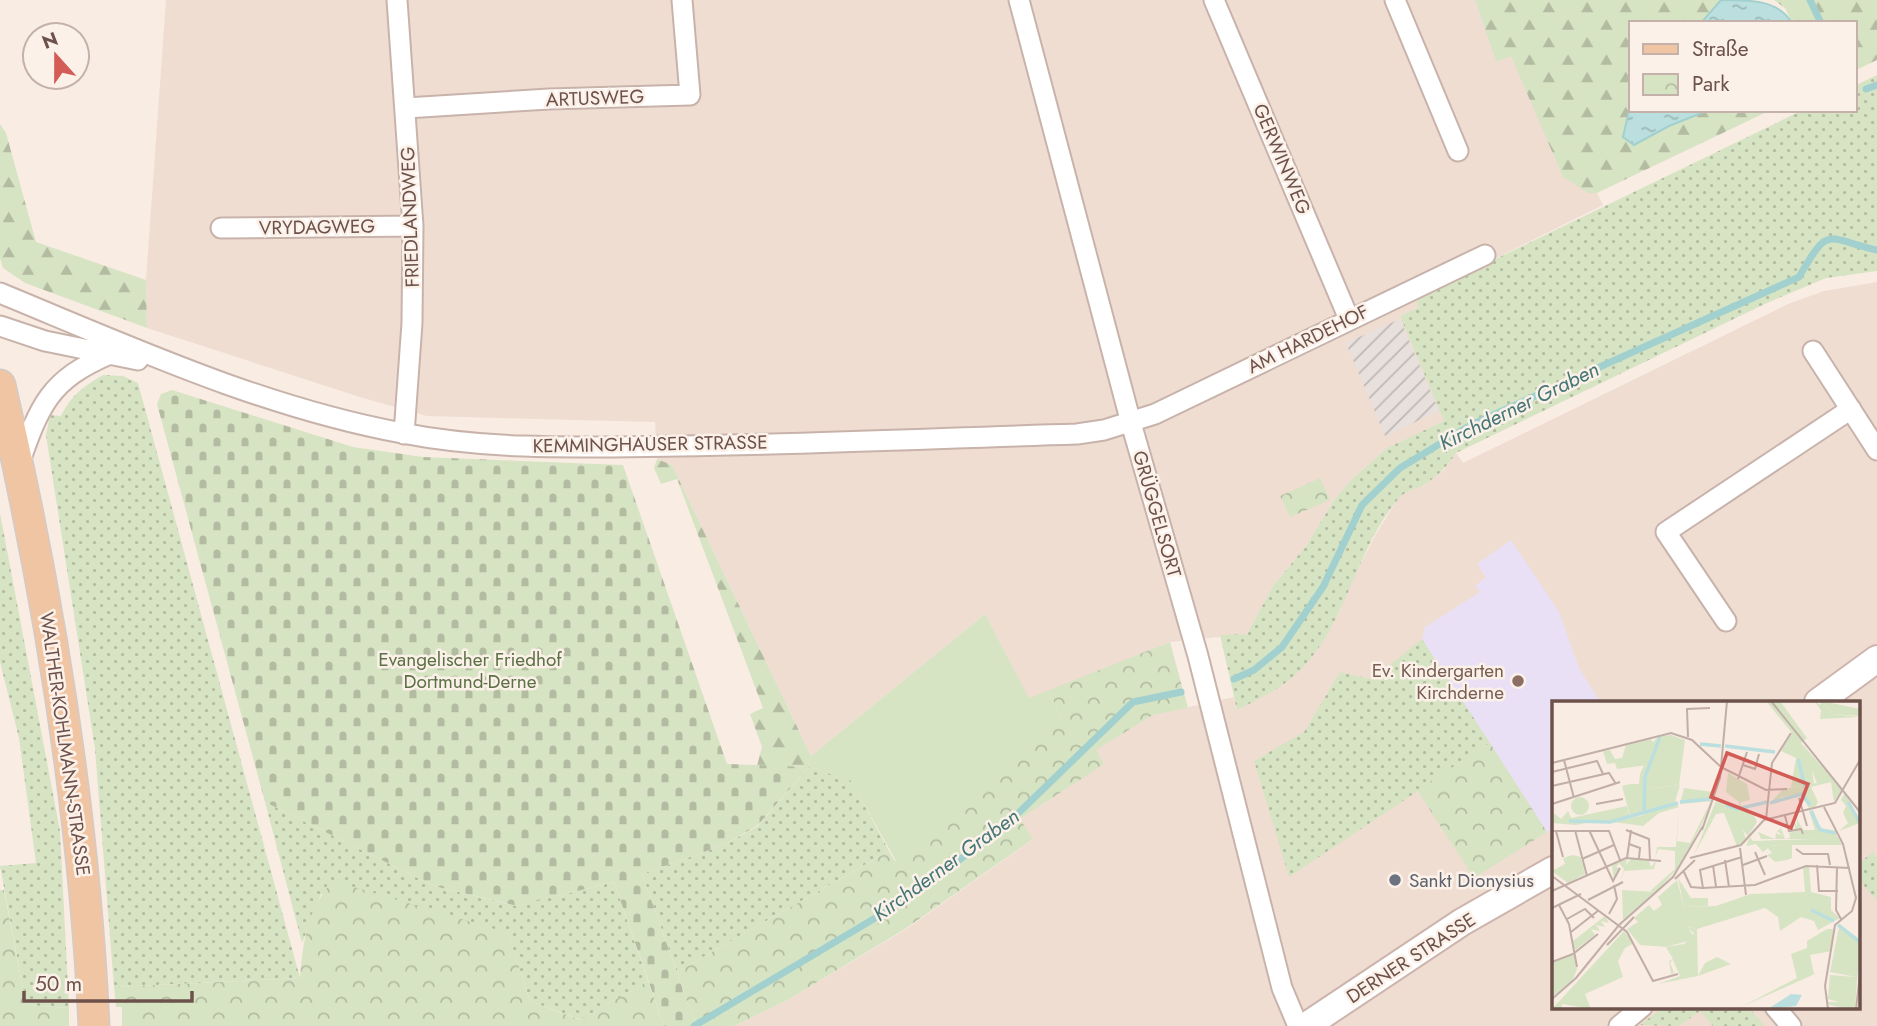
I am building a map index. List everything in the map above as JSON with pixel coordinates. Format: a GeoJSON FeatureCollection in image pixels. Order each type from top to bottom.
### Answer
{"type":"FeatureCollection","features":[{"type":"Feature","properties":{"kind":"main road","name":"WALTHER-KOHLMANN-STRASSE"},"geometry":{"type":"LineString","coordinates":[[0,385],[39,564],[68,741],[80,839],[94,1017]]}},
{"type":"Feature","properties":{"kind":"main road"},"geometry":{"type":"LineString","coordinates":[[1819,701],[1877,659]]}},
{"type":"Feature","properties":{"kind":"main road","name":"DERNER STRASSE"},"geometry":{"type":"LineString","coordinates":[[1306,1026],[1462,922],[1552,871]]}},
{"type":"Feature","properties":{"kind":"street","name":"FRIEDLANDWEG"},"geometry":{"type":"LineString","coordinates":[[397,0],[413,226],[412,323],[404,434]]}},
{"type":"Feature","properties":{"kind":"street","name":"ARTUSWEG"},"geometry":{"type":"LineString","coordinates":[[406,107],[690,95],[682,0]]}},
{"type":"Feature","properties":{"kind":"street","name":"GRÜGGELSORT"},"geometry":{"type":"LineString","coordinates":[[1020,0],[1131,423],[1198,656],[1282,988],[1298,1026]]}},
{"type":"Feature","properties":{"kind":"street","name":"GERWINWEG"},"geometry":{"type":"LineString","coordinates":[[1214,0],[1349,319]]}},
{"type":"Feature","properties":{"kind":"street"},"geometry":{"type":"LineString","coordinates":[[1395,0],[1458,151]]}},
{"type":"Feature","properties":{"kind":"street","name":"VRYDAGWEG"},"geometry":{"type":"LineString","coordinates":[[221,228],[413,226]]}},
{"type":"Feature","properties":{"kind":"street","name":"AM HARDEHOF"},"geometry":{"type":"LineString","coordinates":[[1131,423],[1155,414],[1485,255]]}},
{"type":"Feature","properties":{"kind":"street","name":"KEMMINGHAUSER STRASSE"},"geometry":{"type":"LineString","coordinates":[[0,293],[179,368],[346,421],[404,434],[500,445],[673,446],[1077,434],[1131,423]]}},
{"type":"Feature","properties":{"kind":"street","name":"KEMMINGHAUSER STRASSE"},"geometry":{"type":"LineString","coordinates":[[0,326],[45,341],[179,368]]}},
{"type":"Feature","properties":{"kind":"street"},"geometry":{"type":"LineString","coordinates":[[1813,351],[1877,450]]}},
{"type":"Feature","properties":{"kind":"street"},"geometry":{"type":"LineString","coordinates":[[18,465],[33,425],[55,387],[67,375],[110,354]]}},
{"type":"Feature","properties":{"kind":"street"},"geometry":{"type":"LineString","coordinates":[[1726,621],[1666,531],[1851,409]]}},
{"type":"Feature","properties":{"kind":"street"},"geometry":{"type":"LineString","coordinates":[[1619,1026],[1640,1009]]}},
{"type":"Feature","properties":{"kind":"street"},"geometry":{"type":"LineString","coordinates":[[1777,1009],[1791,1026]]}},
{"type":"Feature","properties":{"kind":"shaded area"},"geometry":{"type":"Polygon","coordinates":[[[166,0],[1475,0],[1496,62],[1511,55],[1537,113],[1588,193],[1597,193],[1603,205],[1416,298],[1419,307],[1400,316],[1445,421],[1387,448],[1353,478],[1334,500],[1306,546],[1273,586],[1247,634],[1170,642],[1029,699],[985,614],[811,756],[672,465],[657,459],[655,422],[427,416],[147,328],[146,280],[166,0]]]}},
{"type":"Feature","properties":{"kind":"shaded area"},"geometry":{"type":"Polygon","coordinates":[[[1877,282],[1877,1026],[734,1026],[786,1001],[905,930],[1032,840],[1020,819],[1103,764],[1095,750],[1153,715],[1234,697],[1237,709],[1312,657],[1340,611],[1345,594],[1376,534],[1400,495],[1424,485],[1444,470],[1456,453],[1463,463],[1788,304],[1824,291],[1877,282]]]}},
{"type":"Feature","properties":{"kind":"shaded area"},"geometry":{"type":"Polygon","coordinates":[[[1400,319],[1439,411],[1385,436],[1346,343],[1400,319]]]}},
{"type":"Feature","properties":{"kind":"shaded area","name":"Ev. Kindergarten Kirchderne"},"geometry":{"type":"Polygon","coordinates":[[[1511,540],[1559,612],[1579,668],[1599,701],[1552,701],[1552,830],[1547,832],[1422,639],[1425,627],[1480,592],[1475,586],[1486,577],[1477,564],[1511,540]]]}},
{"type":"Feature","properties":{"kind":"green space"},"geometry":{"type":"Polygon","coordinates":[[[1475,0],[1721,0],[1703,21],[1629,21],[1629,110],[1623,137],[1634,145],[1669,126],[1704,112],[1767,112],[1597,193],[1588,193],[1563,177],[1511,56],[1496,62],[1475,0]]]}},
{"type":"Feature","properties":{"kind":"green space"},"geometry":{"type":"Polygon","coordinates":[[[1774,0],[1877,0],[1877,60],[1856,70],[1856,21],[1791,21],[1785,8],[1774,0]]]}},
{"type":"Feature","properties":{"kind":"green space"},"geometry":{"type":"Polygon","coordinates":[[[1877,75],[1877,271],[1826,278],[1767,303],[1456,453],[1432,479],[1401,496],[1383,519],[1338,614],[1311,658],[1287,682],[1237,710],[1220,635],[1247,634],[1273,586],[1306,546],[1334,500],[1353,478],[1387,448],[1444,421],[1400,316],[1419,307],[1415,298],[1799,112],[1856,112],[1856,85],[1877,75]]]}},
{"type":"Feature","properties":{"kind":"green space"},"geometry":{"type":"Polygon","coordinates":[[[0,124],[6,133],[36,242],[146,280],[147,328],[25,283],[3,268],[0,258],[0,124]]]}},
{"type":"Feature","properties":{"kind":"green space"},"geometry":{"type":"Polygon","coordinates":[[[103,375],[123,376],[138,383],[300,978],[114,987],[95,749],[46,435],[50,415],[61,416],[78,392],[103,375]]]}},
{"type":"Feature","properties":{"kind":"green space","name":"Evangelischer Friedhof Dortmund-Derne"},"geometry":{"type":"Polygon","coordinates":[[[172,390],[353,447],[423,457],[623,465],[727,764],[809,767],[758,825],[724,845],[642,874],[696,1026],[664,1026],[614,882],[517,906],[434,886],[265,802],[157,404],[161,394],[172,390]]]}},
{"type":"Feature","properties":{"kind":"green space"},"geometry":{"type":"Polygon","coordinates":[[[657,459],[672,465],[811,756],[809,767],[757,766],[762,747],[750,714],[763,708],[677,479],[661,484],[654,468],[657,459]]]}},
{"type":"Feature","properties":{"kind":"green space"},"geometry":{"type":"Polygon","coordinates":[[[1320,478],[1330,500],[1290,517],[1280,496],[1320,478]]]}},
{"type":"Feature","properties":{"kind":"green space"},"geometry":{"type":"Polygon","coordinates":[[[0,513],[60,831],[69,1008],[26,1005],[0,866],[36,863],[19,738],[0,662],[0,513]]]}},
{"type":"Feature","properties":{"kind":"green space"},"geometry":{"type":"Polygon","coordinates":[[[985,614],[1029,698],[1049,690],[1061,719],[983,795],[941,830],[896,861],[851,781],[809,767],[811,756],[985,614]]]}},
{"type":"Feature","properties":{"kind":"green space"},"geometry":{"type":"Polygon","coordinates":[[[1422,639],[1490,743],[1289,877],[1254,761],[1304,732],[1340,672],[1372,679],[1422,639]]]}},
{"type":"Feature","properties":{"kind":"green space"},"geometry":{"type":"Polygon","coordinates":[[[1170,642],[1188,708],[1153,715],[1096,750],[1104,764],[1020,819],[1033,839],[905,929],[786,1001],[734,1026],[696,1026],[677,972],[889,851],[895,861],[1061,719],[1049,690],[1170,642]]]}},
{"type":"Feature","properties":{"kind":"green space"},"geometry":{"type":"Polygon","coordinates":[[[1490,743],[1547,832],[1474,878],[1417,790],[1490,743]]]}},
{"type":"Feature","properties":{"kind":"green space"},"geometry":{"type":"Polygon","coordinates":[[[809,767],[851,780],[889,851],[677,972],[642,874],[724,845],[758,826],[809,767]]]}},
{"type":"Feature","properties":{"kind":"green space"},"geometry":{"type":"Polygon","coordinates":[[[265,802],[434,886],[516,906],[614,882],[648,981],[581,1020],[530,1001],[508,933],[321,894],[302,943],[265,802]]]}},
{"type":"Feature","properties":{"kind":"green space"},"geometry":{"type":"Polygon","coordinates":[[[1873,852],[1877,857],[1877,901],[1860,881],[1860,862],[1873,852]]]}},
{"type":"Feature","properties":{"kind":"green space"},"geometry":{"type":"Polygon","coordinates":[[[334,881],[508,933],[530,1001],[580,1020],[648,981],[664,1026],[122,1026],[122,1007],[116,1007],[114,987],[300,978],[305,939],[312,913],[334,881]]]}},
{"type":"Feature","properties":{"kind":"green space"},"geometry":{"type":"Polygon","coordinates":[[[0,890],[4,890],[26,1005],[69,1008],[69,1026],[0,1026],[0,890]]]}},
{"type":"Feature","properties":{"kind":"green space"},"geometry":{"type":"Polygon","coordinates":[[[1661,1009],[1750,1009],[1765,1026],[1713,1026],[1700,1011],[1679,1026],[1640,1025],[1661,1009]]]}},
{"type":"Feature","properties":{"kind":"water"},"geometry":{"type":"Polygon","coordinates":[[[1721,0],[1763,3],[1779,10],[1790,21],[1703,21],[1721,0]]]}},
{"type":"Feature","properties":{"kind":"water"},"geometry":{"type":"Polygon","coordinates":[[[1629,110],[1704,112],[1669,126],[1634,145],[1623,137],[1629,110]]]}},
{"type":"Feature","properties":{"kind":"waterway"},"geometry":{"type":"LineString","coordinates":[[1810,0],[1820,21]]}},
{"type":"Feature","properties":{"kind":"waterway"},"geometry":{"type":"LineString","coordinates":[[1866,89],[1877,85]]}},
{"type":"Feature","properties":{"kind":"waterway","name":"Kirchderner Graben"},"geometry":{"type":"LineString","coordinates":[[1234,679],[1254,670],[1282,647],[1323,587],[1362,505],[1400,468],[1471,425],[1799,277],[1823,242],[1837,239],[1877,250]]}},
{"type":"Feature","properties":{"kind":"waterway","name":"Kirchderner Graben"},"geometry":{"type":"LineString","coordinates":[[694,1026],[897,905],[1002,829],[1133,702],[1181,692]]}},
{"type":"Feature","properties":{"kind":"place","name":"Ev. Kindergarten Kirchderne"},"geometry":{"type":"Point","coordinates":[1518,681]}},
{"type":"Feature","properties":{"kind":"place","name":"Sankt Dionysius"},"geometry":{"type":"Point","coordinates":[1395,880]}}]}
